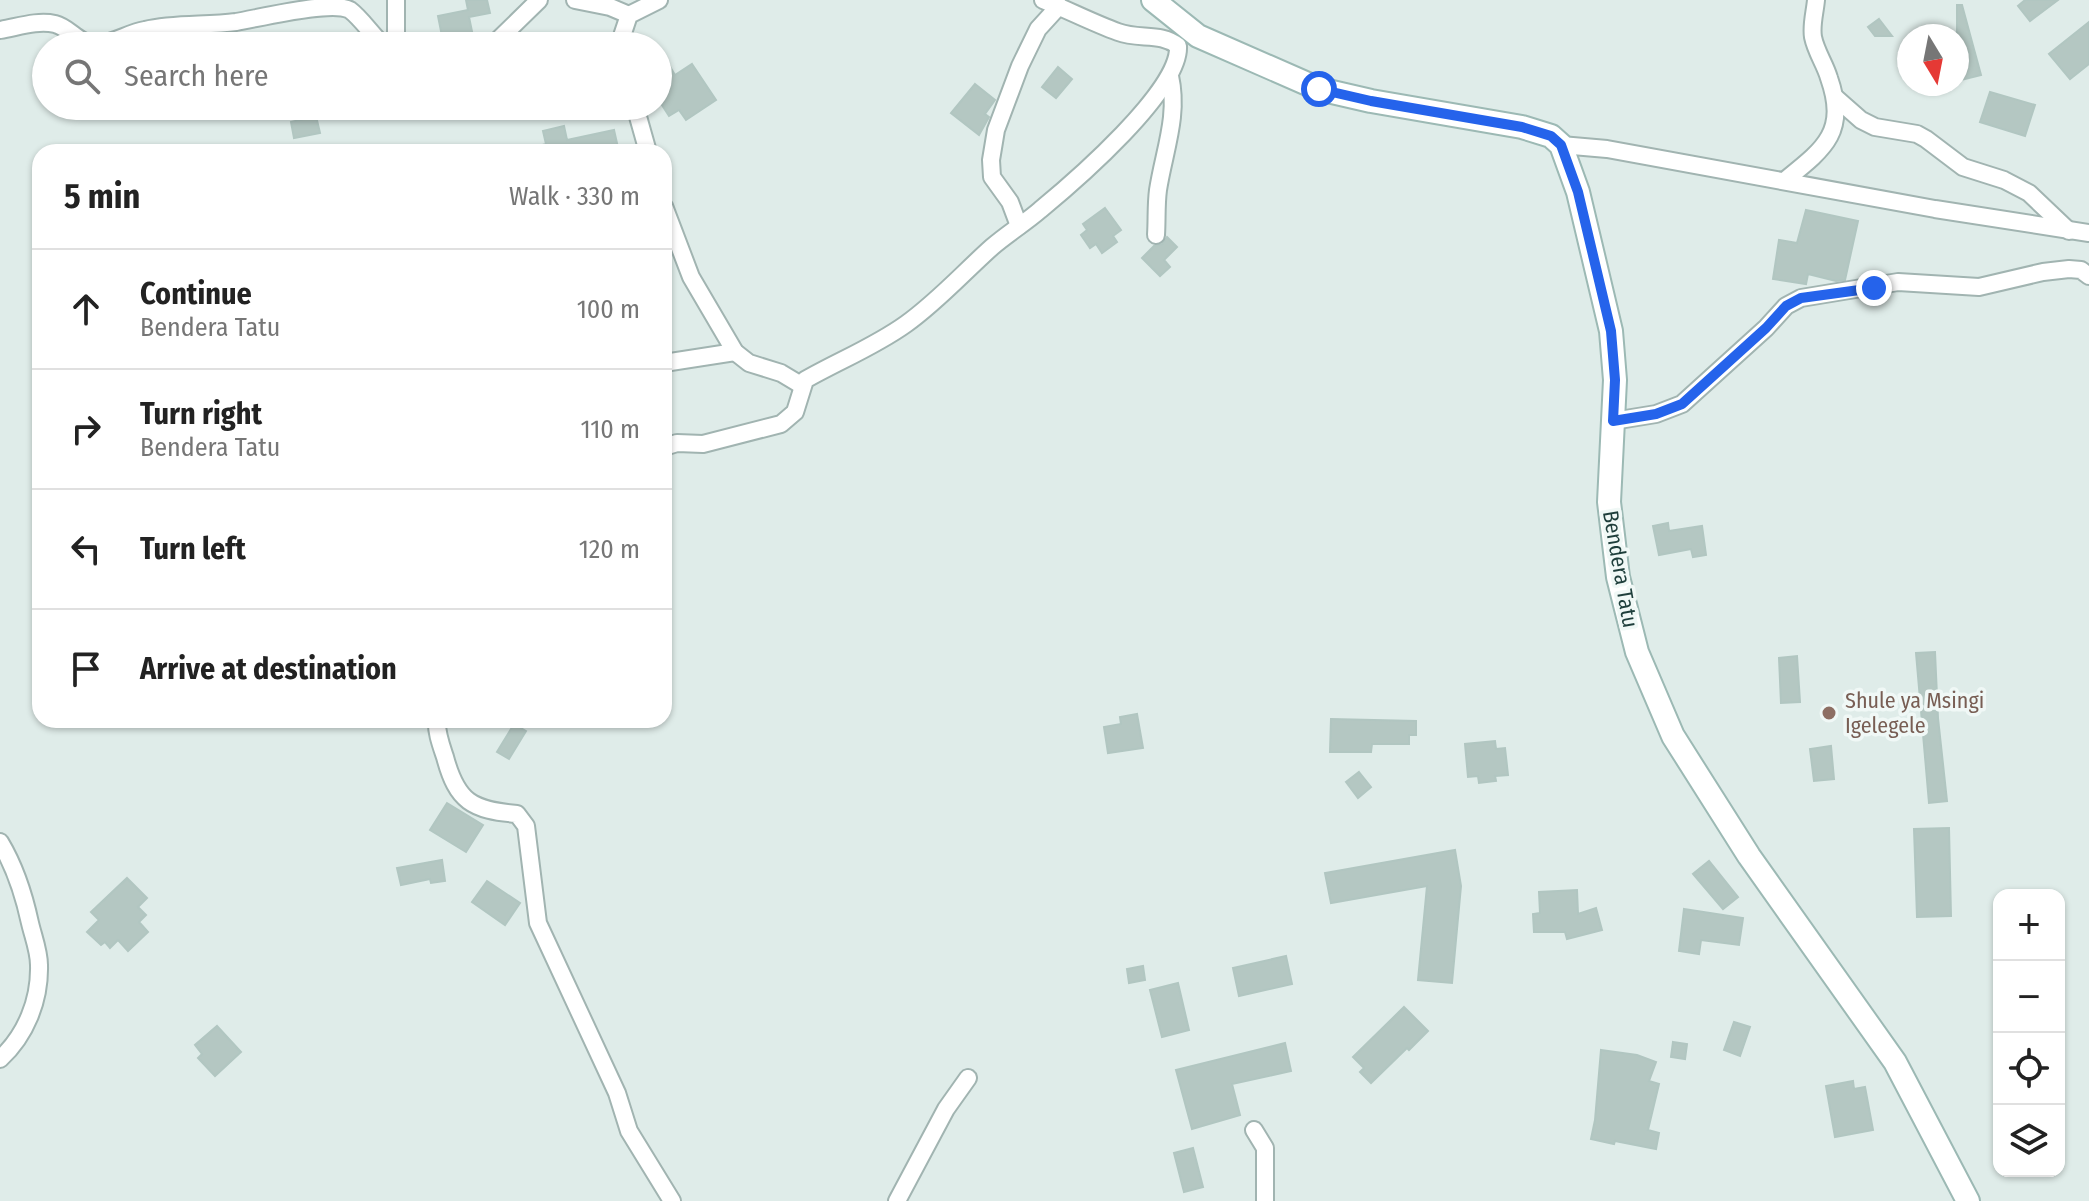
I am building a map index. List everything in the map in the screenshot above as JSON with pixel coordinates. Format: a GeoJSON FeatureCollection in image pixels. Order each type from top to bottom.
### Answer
{"type":"FeatureCollection","features":[{"type":"Feature","properties":{"kind":"main road"},"geometry":{"type":"LineString","coordinates":[[1153,0],[1198,36],[1319,89],[1522,127],[1551,136],[1561,145]]}},
{"type":"Feature","properties":{"kind":"main road","name":"Bendera Tatu"},"geometry":{"type":"LineString","coordinates":[[1561,145],[1578,192],[1611,331],[1615,380],[1609,502],[1618,577],[1637,652],[1673,736],[1756,867],[1895,1062],[1968,1201]]}},
{"type":"Feature","properties":{"kind":"street"},"geometry":{"type":"LineString","coordinates":[[396,0],[396,32]]}},
{"type":"Feature","properties":{"kind":"street"},"geometry":{"type":"LineString","coordinates":[[506,32],[539,0]]}},
{"type":"Feature","properties":{"kind":"street"},"geometry":{"type":"LineString","coordinates":[[575,0],[610,7],[629,15]]}},
{"type":"Feature","properties":{"kind":"street"},"geometry":{"type":"LineString","coordinates":[[623,32],[629,15],[659,0]]}},
{"type":"Feature","properties":{"kind":"street"},"geometry":{"type":"LineString","coordinates":[[1784,181],[1829,140],[1837,114],[1836,98],[1813,35],[1816,0]]}},
{"type":"Feature","properties":{"kind":"street"},"geometry":{"type":"LineString","coordinates":[[672,445],[703,444],[781,424],[795,412],[805,380],[864,351],[907,324],[947,291],[994,245],[1019,226],[1075,180],[1149,106],[1170,76],[1179,57],[1178,46],[1162,37],[1120,33],[1051,3],[1020,66],[1001,116],[991,160],[992,177],[1010,202],[1019,226]]}},
{"type":"Feature","properties":{"kind":"street"},"geometry":{"type":"LineString","coordinates":[[137,32],[185,24],[235,22],[336,5],[350,10],[371,32]]}},
{"type":"Feature","properties":{"kind":"street"},"geometry":{"type":"LineString","coordinates":[[0,30],[37,23],[55,24],[66,32]]}},
{"type":"Feature","properties":{"kind":"street"},"geometry":{"type":"LineString","coordinates":[[1156,235],[1158,190],[1173,117],[1174,95],[1170,76]]}},
{"type":"Feature","properties":{"kind":"street"},"geometry":{"type":"LineString","coordinates":[[1836,98],[1861,120],[1875,127],[1917,134],[1963,167],[2004,180],[2029,193],[2069,231]]}},
{"type":"Feature","properties":{"kind":"street"},"geometry":{"type":"LineString","coordinates":[[639,120],[646,144]]}},
{"type":"Feature","properties":{"kind":"street"},"geometry":{"type":"LineString","coordinates":[[1561,145],[1607,149],[1935,209],[2089,233]]}},
{"type":"Feature","properties":{"kind":"street"},"geometry":{"type":"LineString","coordinates":[[672,227],[691,277],[735,352],[749,363],[781,373],[801,385]]}},
{"type":"Feature","properties":{"kind":"street"},"geometry":{"type":"LineString","coordinates":[[1613,421],[1656,414],[1682,404],[1786,306],[1801,298],[1898,282],[1979,287],[2069,269],[2081,270],[2089,276]]}},
{"type":"Feature","properties":{"kind":"street"},"geometry":{"type":"LineString","coordinates":[[672,362],[735,352]]}},
{"type":"Feature","properties":{"kind":"street"},"geometry":{"type":"LineString","coordinates":[[437,728],[451,779],[461,797],[478,809],[517,814],[526,826],[538,923],[617,1093],[629,1131],[672,1201]]}},
{"type":"Feature","properties":{"kind":"street"},"geometry":{"type":"LineString","coordinates":[[0,842],[19,884],[39,964],[36,998],[24,1031],[0,1059]]}},
{"type":"Feature","properties":{"kind":"street"},"geometry":{"type":"LineString","coordinates":[[897,1201],[946,1109],[968,1078]]}},
{"type":"Feature","properties":{"kind":"street"},"geometry":{"type":"LineString","coordinates":[[1254,1130],[1265,1148],[1265,1201]]}},
{"type":"Feature","properties":{"kind":"building"},"geometry":{"type":"Polygon","coordinates":[[[466,0],[487,0],[490,13],[469,17],[472,32],[441,32],[438,16],[468,10],[466,0]]]}},
{"type":"Feature","properties":{"kind":"building"},"geometry":{"type":"Polygon","coordinates":[[[2025,0],[2058,0],[2030,21],[2018,6],[2025,0]]]}},
{"type":"Feature","properties":{"kind":"building"},"geometry":{"type":"Polygon","coordinates":[[[1957,5],[1962,5],[1967,24],[1957,24],[1957,5]]]}},
{"type":"Feature","properties":{"kind":"building"},"geometry":{"type":"Polygon","coordinates":[[[1879,19],[1892,36],[1875,36],[1868,27],[1879,19]]]}},
{"type":"Feature","properties":{"kind":"building"},"geometry":{"type":"Polygon","coordinates":[[[2089,22],[2089,64],[2070,79],[2049,54],[2089,22]]]}},
{"type":"Feature","properties":{"kind":"building"},"geometry":{"type":"Polygon","coordinates":[[[1969,31],[1981,75],[1969,78],[1969,31]]]}},
{"type":"Feature","properties":{"kind":"building"},"geometry":{"type":"Polygon","coordinates":[[[692,64],[716,100],[686,120],[679,110],[672,114],[672,70],[675,75],[692,64]]]}},
{"type":"Feature","properties":{"kind":"building"},"geometry":{"type":"Polygon","coordinates":[[[1058,67],[1072,79],[1056,98],[1042,87],[1058,67]]]}},
{"type":"Feature","properties":{"kind":"building"},"geometry":{"type":"Polygon","coordinates":[[[975,84],[995,100],[985,114],[989,117],[979,135],[951,113],[975,84]]]}},
{"type":"Feature","properties":{"kind":"building"},"geometry":{"type":"Polygon","coordinates":[[[1990,92],[2035,105],[2025,136],[1980,122],[1990,92]]]}},
{"type":"Feature","properties":{"kind":"building"},"geometry":{"type":"Polygon","coordinates":[[[317,120],[320,133],[294,138],[291,122],[317,120]]]}},
{"type":"Feature","properties":{"kind":"building"},"geometry":{"type":"Polygon","coordinates":[[[564,126],[567,140],[614,130],[617,144],[546,144],[543,131],[564,126]]]}},
{"type":"Feature","properties":{"kind":"building"},"geometry":{"type":"Polygon","coordinates":[[[1105,208],[1121,230],[1113,236],[1117,242],[1102,253],[1096,244],[1090,248],[1081,235],[1087,230],[1083,224],[1105,208]]]}},
{"type":"Feature","properties":{"kind":"building"},"geometry":{"type":"Polygon","coordinates":[[[1806,210],[1858,221],[1845,280],[1836,281],[1808,274],[1806,284],[1773,279],[1779,240],[1797,243],[1806,210]]]}},
{"type":"Feature","properties":{"kind":"building"},"geometry":{"type":"Polygon","coordinates":[[[1167,237],[1177,247],[1164,260],[1170,267],[1160,276],[1142,258],[1167,237]]]}},
{"type":"Feature","properties":{"kind":"building"},"geometry":{"type":"Polygon","coordinates":[[[1668,523],[1669,531],[1702,526],[1706,555],[1693,557],[1691,549],[1659,555],[1653,526],[1668,523]]]}},
{"type":"Feature","properties":{"kind":"building"},"geometry":{"type":"Polygon","coordinates":[[[1935,652],[1947,801],[1929,803],[1916,653],[1935,652]]]}},
{"type":"Feature","properties":{"kind":"building"},"geometry":{"type":"Polygon","coordinates":[[[1797,656],[1800,702],[1781,703],[1779,658],[1797,656]]]}},
{"type":"Feature","properties":{"kind":"building"},"geometry":{"type":"Polygon","coordinates":[[[1137,714],[1143,748],[1108,753],[1104,727],[1121,724],[1120,717],[1137,714]]]}},
{"type":"Feature","properties":{"kind":"building"},"geometry":{"type":"Polygon","coordinates":[[[1331,719],[1416,721],[1416,735],[1409,735],[1409,744],[1372,744],[1371,752],[1330,752],[1331,719]]]}},
{"type":"Feature","properties":{"kind":"building"},"geometry":{"type":"Polygon","coordinates":[[[512,728],[526,731],[509,759],[497,752],[512,728]]]}},
{"type":"Feature","properties":{"kind":"building"},"geometry":{"type":"Polygon","coordinates":[[[1495,741],[1496,749],[1505,748],[1508,775],[1495,776],[1496,781],[1479,783],[1478,776],[1468,777],[1465,744],[1495,741]]]}},
{"type":"Feature","properties":{"kind":"building"},"geometry":{"type":"Polygon","coordinates":[[[1831,746],[1834,779],[1814,781],[1810,749],[1831,746]]]}},
{"type":"Feature","properties":{"kind":"building"},"geometry":{"type":"Polygon","coordinates":[[[1359,772],[1371,787],[1358,798],[1346,782],[1359,772]]]}},
{"type":"Feature","properties":{"kind":"building"},"geometry":{"type":"Polygon","coordinates":[[[447,803],[483,825],[466,852],[430,830],[447,803]]]}},
{"type":"Feature","properties":{"kind":"building"},"geometry":{"type":"Polygon","coordinates":[[[1949,828],[1951,916],[1917,917],[1914,829],[1949,828]]]}},
{"type":"Feature","properties":{"kind":"building"},"geometry":{"type":"Polygon","coordinates":[[[1455,850],[1461,886],[1452,983],[1418,980],[1427,886],[1331,903],[1325,873],[1455,850]]]}},
{"type":"Feature","properties":{"kind":"building"},"geometry":{"type":"Polygon","coordinates":[[[442,860],[445,881],[431,883],[430,879],[401,885],[397,868],[442,860]]]}},
{"type":"Feature","properties":{"kind":"building"},"geometry":{"type":"Polygon","coordinates":[[[1709,861],[1738,897],[1723,909],[1693,874],[1709,861]]]}},
{"type":"Feature","properties":{"kind":"building"},"geometry":{"type":"Polygon","coordinates":[[[127,878],[147,898],[138,907],[146,915],[139,922],[148,932],[128,951],[118,940],[110,948],[105,942],[101,945],[87,932],[99,920],[91,912],[127,878]]]}},
{"type":"Feature","properties":{"kind":"building"},"geometry":{"type":"Polygon","coordinates":[[[487,881],[520,903],[505,925],[472,902],[487,881]]]}},
{"type":"Feature","properties":{"kind":"building"},"geometry":{"type":"Polygon","coordinates":[[[1577,890],[1578,914],[1596,908],[1602,930],[1567,939],[1565,932],[1534,932],[1533,914],[1540,913],[1539,892],[1577,890]]]}},
{"type":"Feature","properties":{"kind":"building"},"geometry":{"type":"Polygon","coordinates":[[[1684,909],[1743,918],[1739,945],[1701,940],[1699,954],[1679,951],[1684,909]]]}},
{"type":"Feature","properties":{"kind":"building"},"geometry":{"type":"Polygon","coordinates":[[[1286,956],[1292,984],[1239,996],[1233,968],[1286,956]]]}},
{"type":"Feature","properties":{"kind":"building"},"geometry":{"type":"Polygon","coordinates":[[[1143,966],[1145,980],[1129,983],[1127,969],[1143,966]]]}},
{"type":"Feature","properties":{"kind":"building"},"geometry":{"type":"Polygon","coordinates":[[[1178,983],[1189,1030],[1162,1037],[1150,990],[1178,983]]]}},
{"type":"Feature","properties":{"kind":"building"},"geometry":{"type":"Polygon","coordinates":[[[1404,1007],[1428,1031],[1371,1083],[1360,1072],[1364,1068],[1353,1057],[1404,1007]]]}},
{"type":"Feature","properties":{"kind":"building"},"geometry":{"type":"Polygon","coordinates":[[[1734,1022],[1750,1027],[1740,1056],[1724,1050],[1734,1022]]]}},
{"type":"Feature","properties":{"kind":"building"},"geometry":{"type":"Polygon","coordinates":[[[217,1026],[241,1052],[215,1076],[198,1058],[202,1054],[195,1045],[217,1026]]]}},
{"type":"Feature","properties":{"kind":"building"},"geometry":{"type":"Polygon","coordinates":[[[1673,1042],[1687,1044],[1685,1059],[1671,1057],[1673,1042]]]}},
{"type":"Feature","properties":{"kind":"building"},"geometry":{"type":"Polygon","coordinates":[[[1285,1043],[1291,1071],[1232,1084],[1240,1115],[1192,1129],[1176,1070],[1285,1043]]]}},
{"type":"Feature","properties":{"kind":"building"},"geometry":{"type":"Polygon","coordinates":[[[1601,1050],[1637,1055],[1656,1062],[1649,1081],[1659,1084],[1648,1130],[1659,1133],[1656,1149],[1591,1139],[1601,1050]]]}},
{"type":"Feature","properties":{"kind":"building"},"geometry":{"type":"Polygon","coordinates":[[[1853,1081],[1854,1089],[1865,1087],[1873,1130],[1835,1137],[1826,1086],[1853,1081]]]}},
{"type":"Feature","properties":{"kind":"building"},"geometry":{"type":"Polygon","coordinates":[[[1193,1148],[1203,1187],[1184,1192],[1174,1153],[1193,1148]]]}},
{"type":"Feature","properties":{"kind":"place","name":"Shule ya Msingi Igelegele"},"geometry":{"type":"Point","coordinates":[1829,713]}},
{"type":"Feature","properties":{"kind":"route"},"geometry":{"type":"LineString","coordinates":[[1319,89],[1522,127],[1551,136],[1561,145],[1578,192],[1611,331],[1615,380],[1613,421],[1656,414],[1682,404],[1786,306],[1801,298],[1874,288]]}}]}
